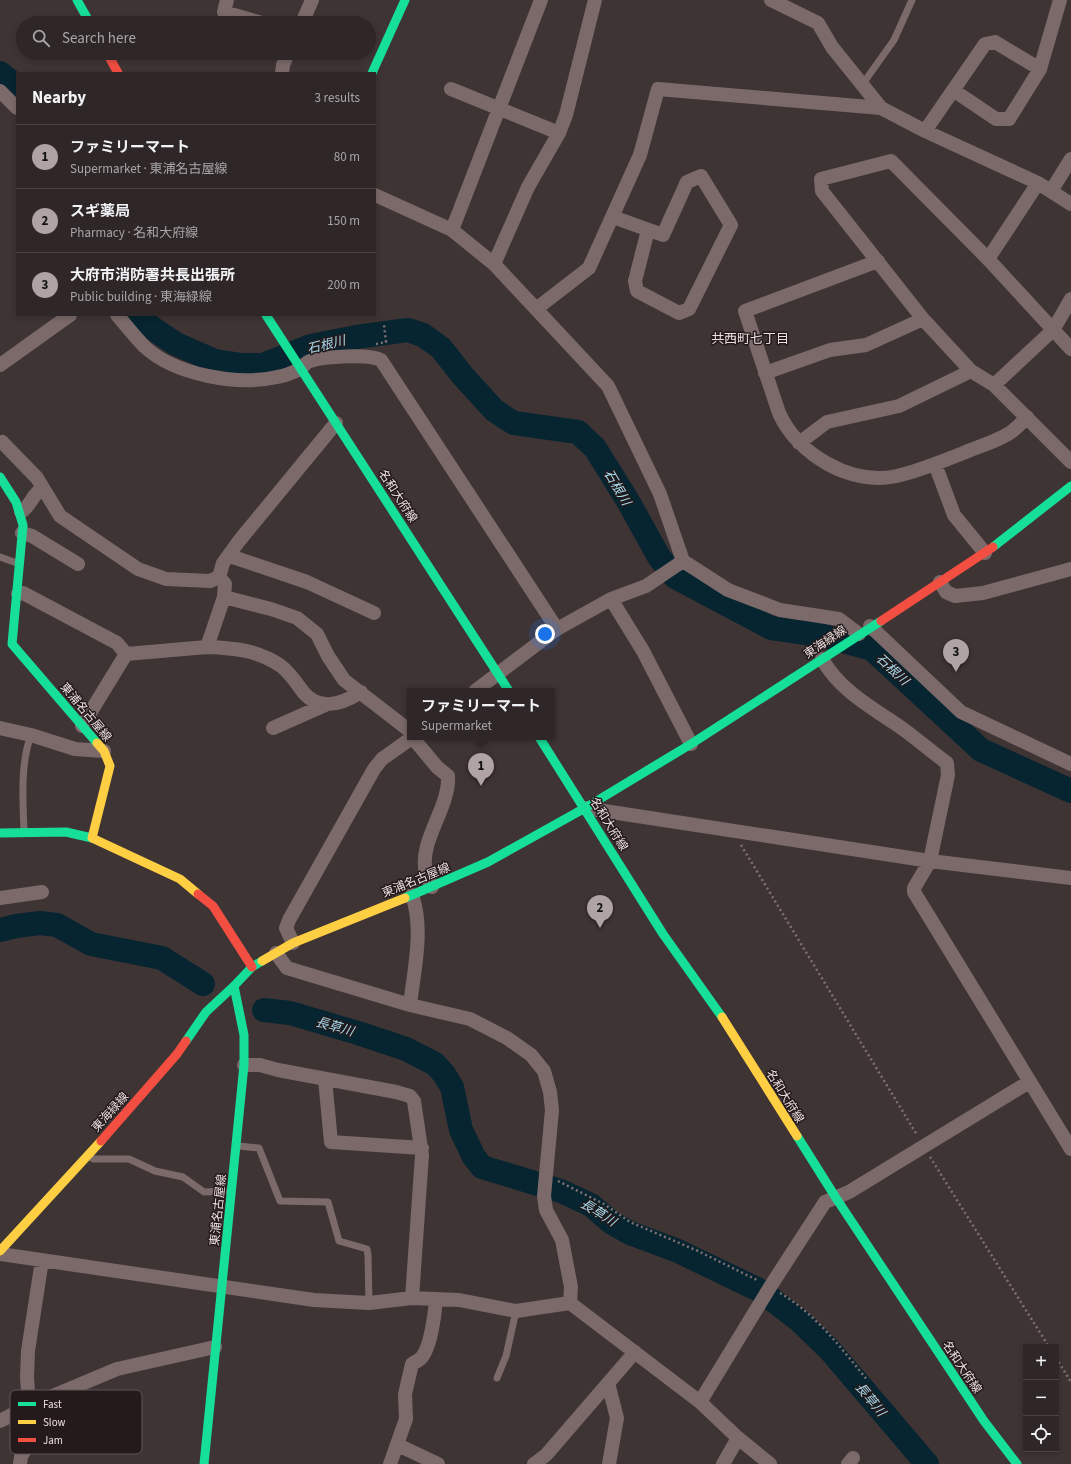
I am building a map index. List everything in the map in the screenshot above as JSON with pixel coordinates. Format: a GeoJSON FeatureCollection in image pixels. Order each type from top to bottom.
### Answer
{"type":"FeatureCollection","features":[{"type":"Feature","properties":{"kind":"main road"},"geometry":{"type":"LineString","coordinates":[[77,0],[86,16]]}},
{"type":"Feature","properties":{"kind":"main road"},"geometry":{"type":"LineString","coordinates":[[372,72],[405,0]]}},
{"type":"Feature","properties":{"kind":"main road"},"geometry":{"type":"LineString","coordinates":[[111,60],[117,72]]}},
{"type":"Feature","properties":{"kind":"main road","name":"名和大府線"},"geometry":{"type":"LineString","coordinates":[[267,316],[507,688]]}},
{"type":"Feature","properties":{"kind":"main road","name":"東浦名古屋線"},"geometry":{"type":"LineString","coordinates":[[0,477],[21,512],[22,533],[18,594],[6,642],[104,751],[110,766],[92,838]]}},
{"type":"Feature","properties":{"kind":"main road","name":"東海緑線"},"geometry":{"type":"LineString","coordinates":[[585,808],[691,744],[827,656],[870,626],[985,553],[1071,486]]}},
{"type":"Feature","properties":{"kind":"main road","name":"名和大府線"},"geometry":{"type":"LineString","coordinates":[[541,740],[663,934],[735,1036],[836,1198],[984,1421],[1017,1464]]}},
{"type":"Feature","properties":{"kind":"main road","name":"東浦名古屋線"},"geometry":{"type":"LineString","coordinates":[[204,1464],[244,1066],[244,1035],[234,986],[252,967],[292,943],[432,887],[488,862],[585,808]]}},
{"type":"Feature","properties":{"kind":"main road"},"geometry":{"type":"LineString","coordinates":[[0,833],[66,832],[92,838],[140,859],[180,879],[213,906],[252,967]]}},
{"type":"Feature","properties":{"kind":"main road","name":"東海緑線"},"geometry":{"type":"LineString","coordinates":[[0,1253],[176,1054],[206,1012],[234,986]]}},
{"type":"Feature","properties":{"kind":"street"},"geometry":{"type":"LineString","coordinates":[[227,0],[224,12],[238,16]]}},
{"type":"Feature","properties":{"kind":"street"},"geometry":{"type":"LineString","coordinates":[[305,16],[312,0]]}},
{"type":"Feature","properties":{"kind":"street"},"geometry":{"type":"LineString","coordinates":[[452,230],[541,0]]}},
{"type":"Feature","properties":{"kind":"street"},"geometry":{"type":"LineString","coordinates":[[494,264],[528,187],[559,133],[566,115],[595,0]]}},
{"type":"Feature","properties":{"kind":"street"},"geometry":{"type":"LineString","coordinates":[[771,0],[818,23],[832,47],[862,86],[882,108],[925,131],[1038,183],[1071,204]]}},
{"type":"Feature","properties":{"kind":"street"},"geometry":{"type":"LineString","coordinates":[[953,90],[996,119],[1009,118],[1040,69],[1060,0]]}},
{"type":"Feature","properties":{"kind":"street"},"geometry":{"type":"LineString","coordinates":[[925,131],[985,44],[995,42],[1040,69]]}},
{"type":"Feature","properties":{"kind":"street"},"geometry":{"type":"LineString","coordinates":[[282,72],[285,60]]}},
{"type":"Feature","properties":{"kind":"street"},"geometry":{"type":"LineString","coordinates":[[451,89],[559,133]]}},
{"type":"Feature","properties":{"kind":"street"},"geometry":{"type":"LineString","coordinates":[[536,310],[589,268],[640,155],[658,89],[882,108]]}},
{"type":"Feature","properties":{"kind":"street"},"geometry":{"type":"LineString","coordinates":[[0,91],[16,107]]}},
{"type":"Feature","properties":{"kind":"street"},"geometry":{"type":"LineString","coordinates":[[1051,191],[1071,159]]}},
{"type":"Feature","properties":{"kind":"street"},"geometry":{"type":"LineString","coordinates":[[1071,349],[988,259],[891,161],[821,179],[822,191],[922,319],[971,371],[994,385],[1071,462]]}},
{"type":"Feature","properties":{"kind":"street"},"geometry":{"type":"LineString","coordinates":[[612,217],[648,230],[663,236],[687,182],[701,176],[731,225],[690,310],[679,313],[637,292],[635,281],[648,230]]}},
{"type":"Feature","properties":{"kind":"street"},"geometry":{"type":"LineString","coordinates":[[988,259],[1038,183]]}},
{"type":"Feature","properties":{"kind":"street"},"geometry":{"type":"LineString","coordinates":[[376,195],[452,230],[494,264],[608,386],[660,494],[683,561],[728,590],[780,610],[840,619],[858,634]]}},
{"type":"Feature","properties":{"kind":"street"},"geometry":{"type":"LineString","coordinates":[[878,261],[745,311],[765,373],[786,428],[799,443],[813,456],[852,474],[876,478],[897,476],[935,464],[1011,433],[1027,417]]}},
{"type":"Feature","properties":{"kind":"street"},"geometry":{"type":"LineString","coordinates":[[994,385],[1053,330],[1071,299]]}},
{"type":"Feature","properties":{"kind":"street"},"geometry":{"type":"LineString","coordinates":[[0,365],[69,316]]}},
{"type":"Feature","properties":{"kind":"street"},"geometry":{"type":"LineString","coordinates":[[118,316],[146,348],[174,366],[219,379],[253,381],[278,377],[297,365],[309,361],[361,355],[375,357],[382,360],[557,629]]}},
{"type":"Feature","properties":{"kind":"street"},"geometry":{"type":"LineString","coordinates":[[765,373],[830,350],[866,345],[922,319]]}},
{"type":"Feature","properties":{"kind":"street"},"geometry":{"type":"LineString","coordinates":[[799,443],[827,422],[899,406],[971,371]]}},
{"type":"Feature","properties":{"kind":"street"},"geometry":{"type":"LineString","coordinates":[[219,577],[223,563],[230,556],[239,541],[336,423]]}},
{"type":"Feature","properties":{"kind":"street"},"geometry":{"type":"LineString","coordinates":[[0,443],[2,442],[36,478],[60,516],[138,569],[166,579],[210,581],[219,577]]}},
{"type":"Feature","properties":{"kind":"street"},"geometry":{"type":"LineString","coordinates":[[935,464],[954,515],[985,553]]}},
{"type":"Feature","properties":{"kind":"street"},"geometry":{"type":"LineString","coordinates":[[21,512],[26,508],[35,492],[43,488]]}},
{"type":"Feature","properties":{"kind":"street"},"geometry":{"type":"LineString","coordinates":[[0,504],[11,494]]}},
{"type":"Feature","properties":{"kind":"street"},"geometry":{"type":"LineString","coordinates":[[22,533],[32,536],[78,564]]}},
{"type":"Feature","properties":{"kind":"street"},"geometry":{"type":"LineString","coordinates":[[230,556],[307,582],[374,614]]}},
{"type":"Feature","properties":{"kind":"street"},"geometry":{"type":"LineString","coordinates":[[479,688],[557,629],[611,599],[646,586],[683,561]]}},
{"type":"Feature","properties":{"kind":"street"},"geometry":{"type":"LineString","coordinates":[[940,582],[946,592],[955,596],[983,593],[1071,569]]}},
{"type":"Feature","properties":{"kind":"street"},"geometry":{"type":"LineString","coordinates":[[207,647],[224,597],[225,584],[219,577]]}},
{"type":"Feature","properties":{"kind":"street"},"geometry":{"type":"LineString","coordinates":[[18,594],[23,594],[117,642],[126,654]]}},
{"type":"Feature","properties":{"kind":"street"},"geometry":{"type":"LineString","coordinates":[[224,597],[271,608],[297,618],[317,634],[340,675],[407,729]]}},
{"type":"Feature","properties":{"kind":"street"},"geometry":{"type":"LineString","coordinates":[[611,599],[643,651],[691,744]]}},
{"type":"Feature","properties":{"kind":"street"},"geometry":{"type":"LineString","coordinates":[[870,626],[961,712],[1071,764]]}},
{"type":"Feature","properties":{"kind":"street"},"geometry":{"type":"LineString","coordinates":[[126,654],[207,647],[240,649],[262,656],[289,673],[309,698],[325,705]]}},
{"type":"Feature","properties":{"kind":"street"},"geometry":{"type":"LineString","coordinates":[[82,726],[126,654]]}},
{"type":"Feature","properties":{"kind":"street"},"geometry":{"type":"LineString","coordinates":[[827,656],[831,674],[849,693],[904,730],[947,763],[948,775],[930,861],[914,888],[914,892],[1071,1149]]}},
{"type":"Feature","properties":{"kind":"street"},"geometry":{"type":"LineString","coordinates":[[273,728],[325,705],[340,703],[361,692]]}},
{"type":"Feature","properties":{"kind":"street"},"geometry":{"type":"LineString","coordinates":[[0,728],[31,735],[75,749],[104,751]]}},
{"type":"Feature","properties":{"kind":"street"},"geometry":{"type":"LineString","coordinates":[[292,943],[286,928],[289,920],[365,782],[382,759],[409,740]]}},
{"type":"Feature","properties":{"kind":"street"},"geometry":{"type":"LineString","coordinates":[[415,740],[437,767],[448,776],[448,791],[426,850],[426,872],[432,887]]}},
{"type":"Feature","properties":{"kind":"street"},"geometry":{"type":"LineString","coordinates":[[585,808],[930,861],[1071,878]]}},
{"type":"Feature","properties":{"kind":"street"},"geometry":{"type":"LineString","coordinates":[[0,898],[42,892]]}},
{"type":"Feature","properties":{"kind":"street"},"geometry":{"type":"LineString","coordinates":[[410,1005],[417,935],[417,911],[412,895]]}},
{"type":"Feature","properties":{"kind":"street"},"geometry":{"type":"LineString","coordinates":[[276,953],[287,968],[410,1005],[470,1019],[507,1038],[531,1055],[544,1071],[550,1092],[552,1110],[544,1196],[550,1218],[562,1240],[571,1287],[570,1303]]}},
{"type":"Feature","properties":{"kind":"street"},"geometry":{"type":"LineString","coordinates":[[244,1066],[260,1065],[278,1070],[410,1096],[414,1101],[422,1148],[412,1298]]}},
{"type":"Feature","properties":{"kind":"street"},"geometry":{"type":"LineString","coordinates":[[325,1079],[331,1142],[422,1148]]}},
{"type":"Feature","properties":{"kind":"street"},"geometry":{"type":"LineString","coordinates":[[700,1402],[770,1287],[825,1202],[836,1198],[924,1147],[1029,1082]]}},
{"type":"Feature","properties":{"kind":"street"},"geometry":{"type":"LineString","coordinates":[[0,1253],[314,1300],[369,1302],[412,1298],[459,1300],[516,1311],[570,1303],[700,1402],[738,1438],[770,1464]]}},
{"type":"Feature","properties":{"kind":"street"},"geometry":{"type":"LineString","coordinates":[[29,1390],[28,1351],[42,1260]]}},
{"type":"Feature","properties":{"kind":"street"},"geometry":{"type":"LineString","coordinates":[[390,1464],[406,1419],[405,1394],[412,1364],[422,1358],[426,1349],[436,1310],[436,1299]]}},
{"type":"Feature","properties":{"kind":"street"},"geometry":{"type":"LineString","coordinates":[[68,1390],[117,1369],[215,1347]]}},
{"type":"Feature","properties":{"kind":"street"},"geometry":{"type":"LineString","coordinates":[[534,1464],[546,1455],[635,1352]]}},
{"type":"Feature","properties":{"kind":"street"},"geometry":{"type":"LineString","coordinates":[[608,1384],[617,1418],[609,1464]]}},
{"type":"Feature","properties":{"kind":"street"},"geometry":{"type":"LineString","coordinates":[[0,1421],[10,1416]]}},
{"type":"Feature","properties":{"kind":"street"},"geometry":{"type":"LineString","coordinates":[[723,1464],[738,1438]]}},
{"type":"Feature","properties":{"kind":"street"},"geometry":{"type":"LineString","coordinates":[[398,1445],[438,1464]]}},
{"type":"Feature","properties":{"kind":"street"},"geometry":{"type":"LineString","coordinates":[[20,1464],[23,1454]]}},
{"type":"Feature","properties":{"kind":"lane"},"geometry":{"type":"LineString","coordinates":[[862,86],[894,40],[912,0]]}},
{"type":"Feature","properties":{"kind":"lane"},"geometry":{"type":"LineString","coordinates":[[0,557],[20,564]]}},
{"type":"Feature","properties":{"kind":"lane"},"geometry":{"type":"LineString","coordinates":[[24,833],[23,792],[25,760],[31,735]]}},
{"type":"Feature","properties":{"kind":"lane"},"geometry":{"type":"LineString","coordinates":[[236,1146],[259,1148],[280,1201],[328,1202],[340,1241],[367,1249],[369,1302]]}},
{"type":"Feature","properties":{"kind":"lane"},"geometry":{"type":"LineString","coordinates":[[88,1155],[94,1160],[129,1159],[154,1170],[183,1177],[204,1192],[232,1191]]}},
{"type":"Feature","properties":{"kind":"lane"},"geometry":{"type":"LineString","coordinates":[[497,1378],[506,1356],[516,1311]]}},
{"type":"Feature","properties":{"kind":"path"},"geometry":{"type":"LineString","coordinates":[[371,344],[386,342],[384,325]]}},
{"type":"Feature","properties":{"kind":"path"},"geometry":{"type":"LineString","coordinates":[[731,830],[924,1147],[1047,1344]]}},
{"type":"Feature","properties":{"kind":"path"},"geometry":{"type":"LineString","coordinates":[[546,1176],[604,1204],[630,1222],[698,1251],[770,1287],[804,1310],[822,1327],[868,1380]]}},
{"type":"Feature","properties":{"kind":"path"},"geometry":{"type":"LineString","coordinates":[[1059,1363],[1071,1382]]}},
{"type":"Feature","properties":{"kind":"waterway","name":"石根川"},"geometry":{"type":"LineString","coordinates":[[0,73],[16,86]]}},
{"type":"Feature","properties":{"kind":"waterway","name":"石根川"},"geometry":{"type":"LineString","coordinates":[[137,316],[176,344],[215,361],[242,365],[263,365],[311,346],[356,337],[408,330],[423,335],[441,348],[463,376],[494,410],[504,417],[514,423],[578,432],[595,448],[628,501],[659,557],[675,577],[771,628],[820,635],[872,649],[981,750],[1071,791]]}},
{"type":"Feature","properties":{"kind":"waterway","name":"長草川"},"geometry":{"type":"LineString","coordinates":[[0,930],[40,923],[57,925],[91,944],[162,958],[203,984]]}},
{"type":"Feature","properties":{"kind":"waterway","name":"長草川"},"geometry":{"type":"LineString","coordinates":[[264,1010],[290,1013],[358,1033],[406,1049],[435,1064],[444,1074],[452,1087],[461,1130],[474,1157],[482,1167],[561,1191],[591,1205],[612,1223],[630,1233],[678,1251],[761,1291],[800,1321],[829,1349],[927,1464]]}},
{"type":"Feature","properties":{"kind":"traffic: fast"},"geometry":{"type":"LineString","coordinates":[[77,0],[86,16]]}},
{"type":"Feature","properties":{"kind":"traffic: fast"},"geometry":{"type":"LineString","coordinates":[[372,72],[405,0]]}},
{"type":"Feature","properties":{"kind":"traffic: fast"},"geometry":{"type":"LineString","coordinates":[[267,316],[507,688]]}},
{"type":"Feature","properties":{"kind":"traffic: fast"},"geometry":{"type":"LineString","coordinates":[[0,477],[16,502],[23,525],[12,644],[97,743]]}},
{"type":"Feature","properties":{"kind":"traffic: fast"},"geometry":{"type":"LineString","coordinates":[[993,547],[1071,486]]}},
{"type":"Feature","properties":{"kind":"traffic: fast"},"geometry":{"type":"LineString","coordinates":[[585,808],[691,744],[881,621]]}},
{"type":"Feature","properties":{"kind":"traffic: fast"},"geometry":{"type":"LineString","coordinates":[[541,740],[663,934],[722,1017]]}},
{"type":"Feature","properties":{"kind":"traffic: fast"},"geometry":{"type":"LineString","coordinates":[[405,898],[488,862],[585,808]]}},
{"type":"Feature","properties":{"kind":"traffic: fast"},"geometry":{"type":"LineString","coordinates":[[0,833],[66,832],[92,838]]}},
{"type":"Feature","properties":{"kind":"traffic: fast"},"geometry":{"type":"LineString","coordinates":[[204,1464],[244,1065],[244,1035],[234,986],[252,967],[262,961]]}},
{"type":"Feature","properties":{"kind":"traffic: fast"},"geometry":{"type":"LineString","coordinates":[[186,1041],[206,1012],[234,986]]}},
{"type":"Feature","properties":{"kind":"traffic: fast"},"geometry":{"type":"LineString","coordinates":[[797,1136],[836,1198],[984,1421],[1017,1464]]}},
{"type":"Feature","properties":{"kind":"traffic: slow"},"geometry":{"type":"LineString","coordinates":[[97,743],[104,751],[110,766],[92,838],[180,879],[198,894]]}},
{"type":"Feature","properties":{"kind":"traffic: slow"},"geometry":{"type":"LineString","coordinates":[[262,961],[293,943],[405,898]]}},
{"type":"Feature","properties":{"kind":"traffic: slow"},"geometry":{"type":"LineString","coordinates":[[722,1017],[797,1136]]}},
{"type":"Feature","properties":{"kind":"traffic: slow"},"geometry":{"type":"LineString","coordinates":[[0,1251],[101,1141]]}},
{"type":"Feature","properties":{"kind":"traffic: jam"},"geometry":{"type":"LineString","coordinates":[[111,60],[117,72]]}},
{"type":"Feature","properties":{"kind":"traffic: jam"},"geometry":{"type":"LineString","coordinates":[[881,621],[993,547]]}},
{"type":"Feature","properties":{"kind":"traffic: jam"},"geometry":{"type":"LineString","coordinates":[[198,894],[213,906],[252,967]]}},
{"type":"Feature","properties":{"kind":"traffic: jam"},"geometry":{"type":"LineString","coordinates":[[101,1141],[177,1054],[186,1041]]}},
{"type":"Feature","properties":{"kind":"place","name":"大府市消防署共長出張所"},"geometry":{"type":"Point","coordinates":[956,672]}},
{"type":"Feature","properties":{"kind":"place","name":"ファミリーマート"},"geometry":{"type":"Point","coordinates":[481,786]}},
{"type":"Feature","properties":{"kind":"place","name":"スギ薬局"},"geometry":{"type":"Point","coordinates":[600,928]}},
{"type":"Feature","properties":{"kind":"district","name":"共西町七丁目"},"geometry":{"type":"Point","coordinates":[750,338]}}]}
